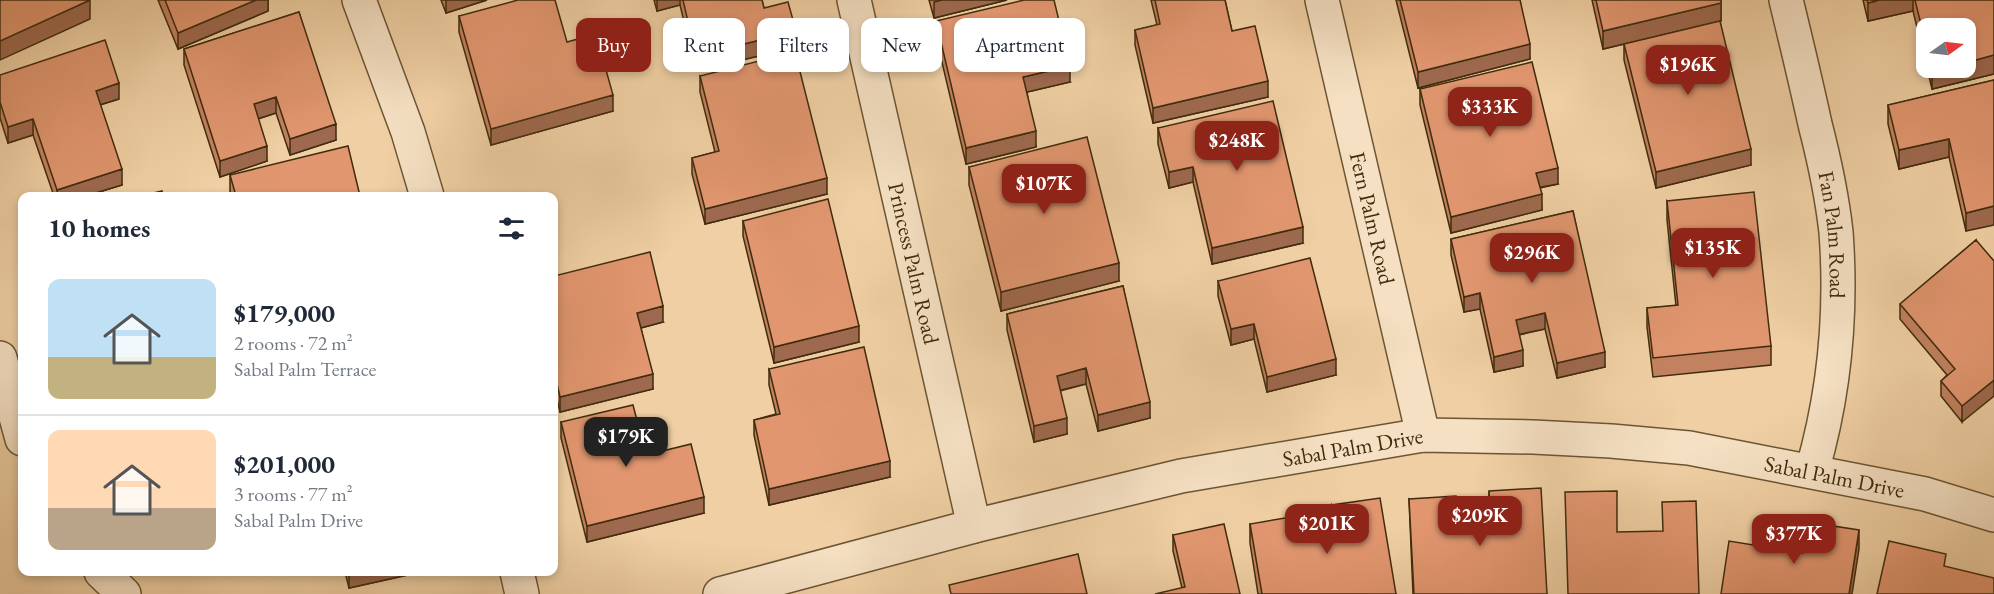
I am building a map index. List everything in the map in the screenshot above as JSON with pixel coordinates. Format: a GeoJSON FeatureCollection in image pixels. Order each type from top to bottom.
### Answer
{"type":"FeatureCollection","features":[{"type":"Feature","properties":{"kind":"street"},"geometry":{"type":"LineString","coordinates":[[359,0],[408,132],[427,192]]}},
{"type":"Feature","properties":{"kind":"street","name":"Princess Palm Road"},"geometry":{"type":"LineString","coordinates":[[854,0],[974,526]]}},
{"type":"Feature","properties":{"kind":"street","name":"Fern Palm Road"},"geometry":{"type":"LineString","coordinates":[[1322,0],[1423,435]]}},
{"type":"Feature","properties":{"kind":"street","name":"Fan Palm Road"},"geometry":{"type":"LineString","coordinates":[[1786,0],[1824,161],[1835,230],[1839,298],[1835,367],[1823,434],[1812,471]]}},
{"type":"Feature","properties":{"kind":"street"},"geometry":{"type":"LineString","coordinates":[[0,358],[18,425]]}},
{"type":"Feature","properties":{"kind":"street","name":"Sabal Palm Drive"},"geometry":{"type":"LineString","coordinates":[[720,594],[974,526],[1181,476],[1423,435],[1533,436],[1689,448],[1925,494],[1994,515]]}},
{"type":"Feature","properties":{"kind":"street"},"geometry":{"type":"LineString","coordinates":[[105,576],[124,594]]}},
{"type":"Feature","properties":{"kind":"street"},"geometry":{"type":"LineString","coordinates":[[518,576],[522,594]]}},
{"type":"Feature","properties":{"kind":"building"},"geometry":{"type":"Polygon","coordinates":[[[0,0],[90,0],[0,41],[0,0]]]}},
{"type":"Feature","properties":{"kind":"building"},"geometry":{"type":"Polygon","coordinates":[[[165,0],[256,0],[178,33],[165,0]]]}},
{"type":"Feature","properties":{"kind":"building"},"geometry":{"type":"Polygon","coordinates":[[[518,0],[555,0],[567,42],[576,40],[576,72],[607,72],[613,95],[491,129],[459,16],[518,0]]]}},
{"type":"Feature","properties":{"kind":"building"},"geometry":{"type":"Polygon","coordinates":[[[683,0],[762,0],[764,8],[788,2],[792,18],[757,18],[757,41],[745,44],[745,18],[687,18],[683,0]]]}},
{"type":"Feature","properties":{"kind":"building"},"geometry":{"type":"Polygon","coordinates":[[[1024,0],[1054,0],[1058,18],[954,18],[954,72],[1044,72],[1023,77],[1036,131],[966,148],[942,46],[942,20],[1024,0]]]}},
{"type":"Feature","properties":{"kind":"building"},"geometry":{"type":"Polygon","coordinates":[[[1155,0],[1225,0],[1232,31],[1255,26],[1268,81],[1153,108],[1135,30],[1160,24],[1155,0]]]}},
{"type":"Feature","properties":{"kind":"building"},"geometry":{"type":"Polygon","coordinates":[[[1400,0],[1520,0],[1530,44],[1418,72],[1400,0]]]}},
{"type":"Feature","properties":{"kind":"building"},"geometry":{"type":"Polygon","coordinates":[[[1596,0],[1721,0],[1721,3],[1603,31],[1596,0]]]}},
{"type":"Feature","properties":{"kind":"building"},"geometry":{"type":"Polygon","coordinates":[[[1915,0],[1994,0],[1994,55],[1976,60],[1976,18],[1919,18],[1915,0]]]}},
{"type":"Feature","properties":{"kind":"building"},"geometry":{"type":"Polygon","coordinates":[[[299,12],[336,124],[290,139],[276,97],[254,104],[267,146],[220,161],[184,49],[299,12]]]}},
{"type":"Feature","properties":{"kind":"building"},"geometry":{"type":"Polygon","coordinates":[[[1720,21],[1751,149],[1656,172],[1624,44],[1720,21]]]}},
{"type":"Feature","properties":{"kind":"building"},"geometry":{"type":"Polygon","coordinates":[[[105,40],[119,83],[96,91],[122,169],[57,190],[33,119],[8,127],[0,102],[0,75],[105,40]]]}},
{"type":"Feature","properties":{"kind":"building"},"geometry":{"type":"Polygon","coordinates":[[[757,62],[757,72],[800,72],[827,178],[705,209],[692,158],[719,151],[700,76],[716,72],[745,72],[745,65],[757,62]]]}},
{"type":"Feature","properties":{"kind":"building"},"geometry":{"type":"Polygon","coordinates":[[[1532,62],[1558,168],[1536,173],[1542,194],[1451,217],[1420,89],[1532,62]]]}},
{"type":"Feature","properties":{"kind":"building"},"geometry":{"type":"Polygon","coordinates":[[[1994,80],[1994,206],[1966,213],[1949,139],[1899,150],[1888,105],[1994,80]]]}},
{"type":"Feature","properties":{"kind":"building"},"geometry":{"type":"Polygon","coordinates":[[[1273,101],[1303,227],[1212,248],[1193,167],[1169,172],[1158,128],[1273,101]]]}},
{"type":"Feature","properties":{"kind":"building"},"geometry":{"type":"Polygon","coordinates":[[[1087,137],[1119,263],[1001,292],[969,167],[1087,137]]]}},
{"type":"Feature","properties":{"kind":"building"},"geometry":{"type":"Polygon","coordinates":[[[348,146],[359,192],[235,192],[230,175],[348,146]]]}},
{"type":"Feature","properties":{"kind":"building"},"geometry":{"type":"Polygon","coordinates":[[[1754,192],[1771,346],[1653,358],[1647,308],[1678,305],[1667,201],[1754,192]]]}},
{"type":"Feature","properties":{"kind":"building"},"geometry":{"type":"Polygon","coordinates":[[[828,199],[859,326],[774,347],[743,221],[828,199]]]}},
{"type":"Feature","properties":{"kind":"building"},"geometry":{"type":"Polygon","coordinates":[[[1573,211],[1605,352],[1557,363],[1545,313],[1516,320],[1523,350],[1494,357],[1480,293],[1464,297],[1451,239],[1573,211]]]}},
{"type":"Feature","properties":{"kind":"building"},"geometry":{"type":"Polygon","coordinates":[[[1976,240],[1994,261],[1994,380],[1962,406],[1941,381],[1955,369],[1900,304],[1976,240]]]}},
{"type":"Feature","properties":{"kind":"building"},"geometry":{"type":"Polygon","coordinates":[[[650,252],[663,306],[637,313],[653,374],[560,397],[558,388],[558,275],[650,252]]]}},
{"type":"Feature","properties":{"kind":"building"},"geometry":{"type":"Polygon","coordinates":[[[1310,258],[1336,359],[1267,377],[1254,324],[1231,329],[1218,281],[1310,258]]]}},
{"type":"Feature","properties":{"kind":"building"},"geometry":{"type":"Polygon","coordinates":[[[1123,286],[1150,402],[1098,415],[1086,368],[1057,376],[1067,418],[1034,426],[1007,314],[1123,286]]]}},
{"type":"Feature","properties":{"kind":"building"},"geometry":{"type":"Polygon","coordinates":[[[864,347],[890,461],[769,489],[754,420],[780,414],[769,369],[864,347]]]}},
{"type":"Feature","properties":{"kind":"building"},"geometry":{"type":"Polygon","coordinates":[[[633,405],[646,455],[691,444],[704,497],[587,526],[561,422],[633,405]]]}},
{"type":"Feature","properties":{"kind":"building"},"geometry":{"type":"Polygon","coordinates":[[[1541,488],[1547,594],[1414,594],[1409,499],[1456,496],[1458,534],[1491,533],[1489,491],[1541,488]]]}},
{"type":"Feature","properties":{"kind":"building"},"geometry":{"type":"Polygon","coordinates":[[[1617,491],[1617,532],[1663,531],[1662,502],[1696,501],[1699,594],[1568,594],[1565,492],[1617,491]]]}},
{"type":"Feature","properties":{"kind":"building"},"geometry":{"type":"Polygon","coordinates":[[[1380,498],[1396,594],[1262,594],[1250,524],[1297,516],[1301,541],[1337,535],[1332,505],[1380,498]]]}},
{"type":"Feature","properties":{"kind":"building"},"geometry":{"type":"Polygon","coordinates":[[[1807,522],[1859,530],[1849,594],[1721,594],[1729,541],[1803,553],[1807,522]]]}},
{"type":"Feature","properties":{"kind":"building"},"geometry":{"type":"Polygon","coordinates":[[[1224,524],[1240,594],[1155,594],[1185,587],[1173,535],[1224,524]]]}},
{"type":"Feature","properties":{"kind":"building"},"geometry":{"type":"Polygon","coordinates":[[[1889,541],[1946,554],[1944,566],[1994,578],[1994,594],[1877,594],[1889,541]]]}},
{"type":"Feature","properties":{"kind":"building"},"geometry":{"type":"Polygon","coordinates":[[[1078,554],[1087,594],[951,594],[949,585],[1078,554]]]}}]}
